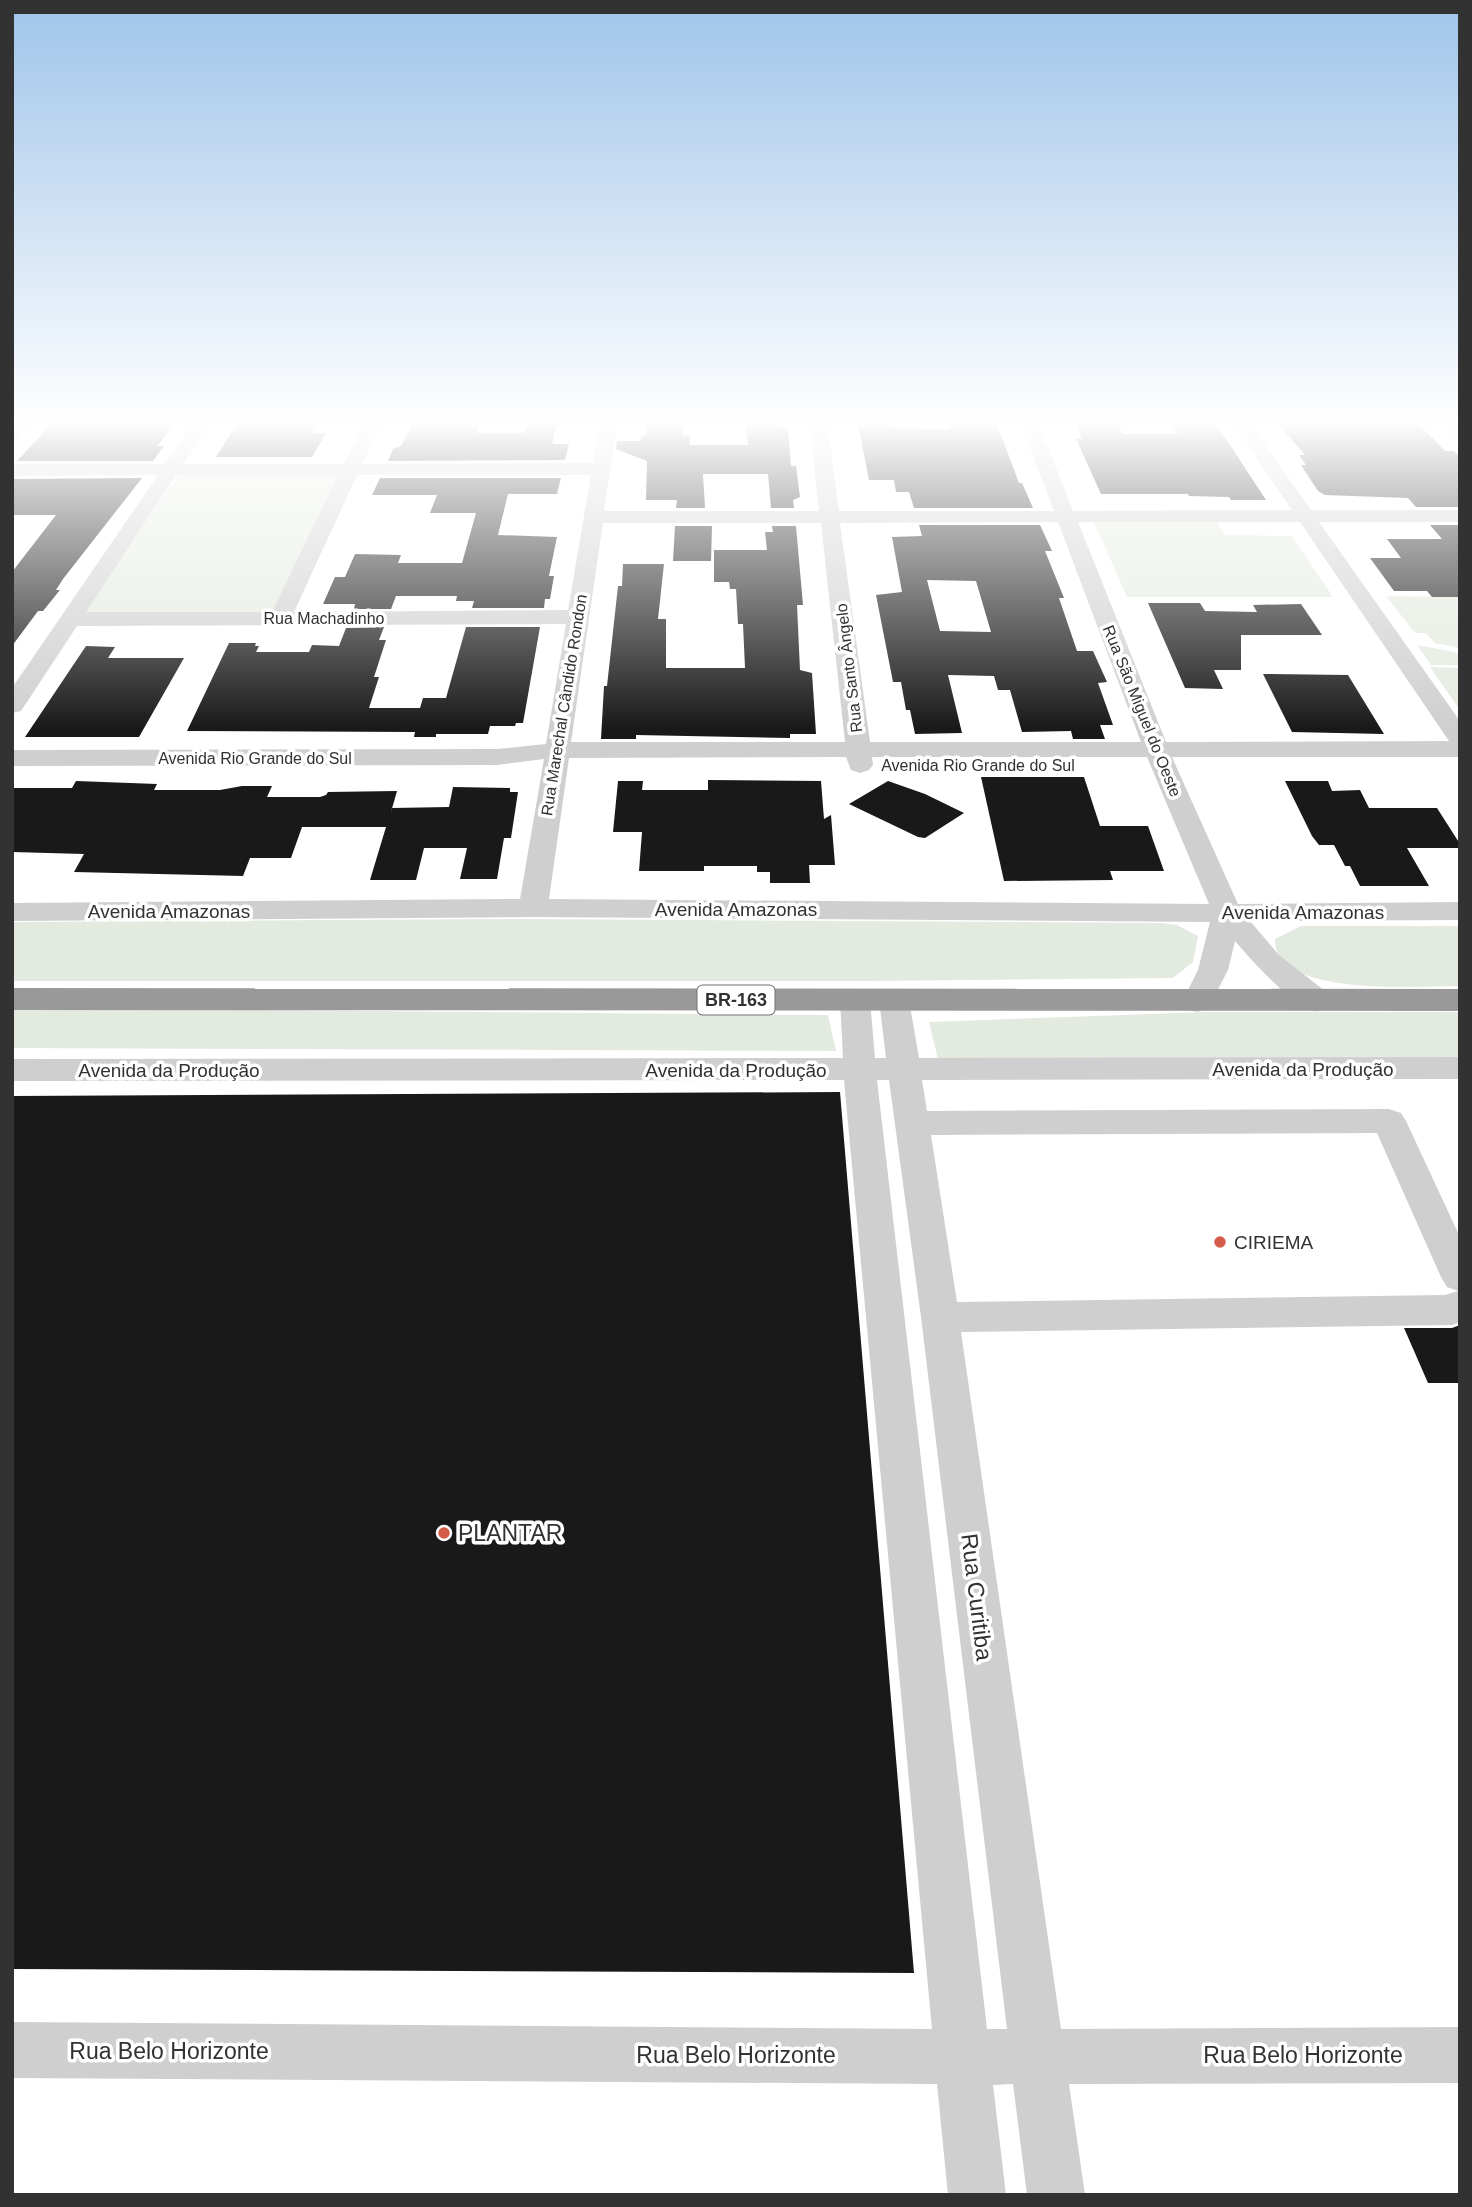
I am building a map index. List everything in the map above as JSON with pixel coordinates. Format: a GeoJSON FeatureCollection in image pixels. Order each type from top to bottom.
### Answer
{"type":"FeatureCollection","features":[{"type":"Feature","properties":{"kind":"highway","name":"BR-163"},"geometry":{"type":"LineString","coordinates":[[12,999],[1054,999],[1197,1002],[1460,1000]]}},
{"type":"Feature","properties":{"kind":"street"},"geometry":{"type":"LineString","coordinates":[[12,706],[136,522]]}},
{"type":"Feature","properties":{"kind":"street"},"geometry":{"type":"LineString","coordinates":[[280,618],[326,522]]}},
{"type":"Feature","properties":{"kind":"street","name":"Rua Marechal Cândido Rondon"},"geometry":{"type":"LineString","coordinates":[[533,908],[592,522]]}},
{"type":"Feature","properties":{"kind":"street","name":"Rua Santo Ângelo"},"geometry":{"type":"LineString","coordinates":[[831,522],[859,757]]}},
{"type":"Feature","properties":{"kind":"street","name":"Rua São Miguel do Oeste"},"geometry":{"type":"LineString","coordinates":[[1068,522],[1159,757],[1227,913],[1268,962],[1319,1002]]}},
{"type":"Feature","properties":{"kind":"street"},"geometry":{"type":"LineString","coordinates":[[1309,522],[1460,739]]}},
{"type":"Feature","properties":{"kind":"street","name":"Rua Machadinho"},"geometry":{"type":"LineString","coordinates":[[70,619],[578,617]]}},
{"type":"Feature","properties":{"kind":"street","name":"Avenida Rio Grande do Sul"},"geometry":{"type":"LineString","coordinates":[[1159,757],[1460,749]]}},
{"type":"Feature","properties":{"kind":"street","name":"Avenida Rio Grande do Sul"},"geometry":{"type":"LineString","coordinates":[[12,758],[1159,757],[1460,763]]}},
{"type":"Feature","properties":{"kind":"street","name":"Avenida Amazonas"},"geometry":{"type":"LineString","coordinates":[[12,912],[533,908],[1227,913],[1460,911]]}},
{"type":"Feature","properties":{"kind":"street"},"geometry":{"type":"LineString","coordinates":[[1197,1002],[1209,981],[1220,949],[1227,913]]}},
{"type":"Feature","properties":{"kind":"street"},"geometry":{"type":"LineString","coordinates":[[875,1000],[860,1069],[977,2195]]}},
{"type":"Feature","properties":{"kind":"street","name":"Rua Curitiba"},"geometry":{"type":"LineString","coordinates":[[875,1000],[904,1069],[940,1317],[1056,2195]]}},
{"type":"Feature","properties":{"kind":"street","name":"Avenida da Produção"},"geometry":{"type":"LineString","coordinates":[[12,1070],[1460,1068]]}},
{"type":"Feature","properties":{"kind":"street"},"geometry":{"type":"LineString","coordinates":[[1363,1069],[1460,1277]]}},
{"type":"Feature","properties":{"kind":"street"},"geometry":{"type":"LineString","coordinates":[[910,1123],[1389,1121]]}},
{"type":"Feature","properties":{"kind":"street"},"geometry":{"type":"LineString","coordinates":[[940,1317],[1452,1310],[1460,1305]]}},
{"type":"Feature","properties":{"kind":"street","name":"Rua Belo Horizonte"},"geometry":{"type":"LineString","coordinates":[[12,2050],[963,2057],[1460,2055]]}},
{"type":"Feature","properties":{"kind":"shaded area"},"geometry":{"type":"Polygon","coordinates":[[[145,522],[322,522],[277,616],[79,616],[145,522]]]}},
{"type":"Feature","properties":{"kind":"shaded area"},"geometry":{"type":"Polygon","coordinates":[[[1094,522],[1217,522],[1225,535],[1292,536],[1333,597],[1127,597],[1094,522]]]}},
{"type":"Feature","properties":{"kind":"shaded area"},"geometry":{"type":"Polygon","coordinates":[[[1386,596],[1460,597],[1460,648],[1435,643],[1426,633],[1415,633],[1386,596]]]}},
{"type":"Feature","properties":{"kind":"shaded area"},"geometry":{"type":"Polygon","coordinates":[[[1417,645],[1460,654],[1460,665],[1431,665],[1417,645]]]}},
{"type":"Feature","properties":{"kind":"shaded area"},"geometry":{"type":"Polygon","coordinates":[[[1430,667],[1460,668],[1460,710],[1430,667]]]}},
{"type":"Feature","properties":{"kind":"shaded area"},"geometry":{"type":"Polygon","coordinates":[[[516,919],[1161,923],[1177,925],[1198,936],[1193,962],[1173,978],[873,981],[12,981],[12,922],[516,919]]]}},
{"type":"Feature","properties":{"kind":"shaded area"},"geometry":{"type":"Polygon","coordinates":[[[1301,926],[1460,926],[1460,986],[1352,985],[1323,980],[1298,971],[1281,958],[1275,939],[1301,926]]]}},
{"type":"Feature","properties":{"kind":"shaded area"},"geometry":{"type":"Polygon","coordinates":[[[12,1008],[828,1015],[836,1051],[12,1048],[12,1008]]]}},
{"type":"Feature","properties":{"kind":"shaded area"},"geometry":{"type":"Polygon","coordinates":[[[1206,1012],[1460,1012],[1460,1062],[938,1059],[929,1022],[1206,1012]]]}},
{"type":"Feature","properties":{"kind":"building"},"geometry":{"type":"Polygon","coordinates":[[[51,522],[108,522],[56,590],[60,590],[43,611],[38,611],[12,646],[12,572],[51,522]]]}},
{"type":"Feature","properties":{"kind":"building"},"geometry":{"type":"Polygon","coordinates":[[[473,522],[501,522],[498,535],[557,537],[549,576],[554,576],[550,599],[545,599],[544,608],[472,608],[474,601],[456,601],[457,596],[396,596],[391,609],[354,609],[355,604],[323,604],[335,577],[345,577],[355,554],[401,555],[398,563],[462,563],[473,522]]]}},
{"type":"Feature","properties":{"kind":"building"},"geometry":{"type":"Polygon","coordinates":[[[919,525],[1040,525],[1052,551],[1045,551],[1064,598],[1059,598],[1077,651],[1093,651],[1107,682],[1098,683],[1113,725],[1100,725],[1105,739],[1073,739],[1071,731],[1022,732],[1010,690],[998,690],[994,676],[948,675],[962,733],[915,734],[910,710],[906,710],[901,682],[893,682],[876,595],[902,592],[892,537],[922,536],[919,525]],[[927,580],[940,631],[991,632],[976,581],[927,580]]]}},
{"type":"Feature","properties":{"kind":"building"},"geometry":{"type":"Polygon","coordinates":[[[1430,525],[1460,525],[1460,597],[1432,597],[1427,591],[1394,591],[1370,558],[1401,558],[1387,539],[1442,539],[1430,525]]]}},
{"type":"Feature","properties":{"kind":"building"},"geometry":{"type":"Polygon","coordinates":[[[675,526],[712,526],[711,561],[673,561],[675,526]]]}},
{"type":"Feature","properties":{"kind":"building"},"geometry":{"type":"Polygon","coordinates":[[[772,526],[796,526],[803,605],[797,605],[800,670],[812,673],[816,734],[790,734],[790,738],[636,735],[636,739],[601,739],[604,686],[607,686],[623,564],[664,564],[658,619],[666,619],[666,668],[745,668],[743,624],[738,624],[736,589],[730,589],[729,582],[714,582],[714,550],[767,550],[765,532],[773,532],[772,526]]]}},
{"type":"Feature","properties":{"kind":"building"},"geometry":{"type":"Polygon","coordinates":[[[1148,603],[1200,603],[1205,611],[1257,612],[1253,605],[1301,604],[1322,635],[1241,635],[1241,670],[1214,670],[1223,689],[1185,688],[1148,603]]]}},
{"type":"Feature","properties":{"kind":"building"},"geometry":{"type":"Polygon","coordinates":[[[384,627],[379,640],[386,640],[374,677],[379,677],[369,708],[420,708],[423,698],[446,698],[466,627],[540,627],[523,723],[516,723],[515,726],[490,726],[488,734],[436,734],[436,737],[414,737],[415,732],[187,731],[229,643],[256,643],[255,646],[259,646],[256,652],[309,652],[312,645],[339,646],[346,628],[384,627]]]}},
{"type":"Feature","properties":{"kind":"building"},"geometry":{"type":"Polygon","coordinates":[[[86,646],[115,647],[108,658],[184,658],[139,737],[25,737],[86,646]]]}},
{"type":"Feature","properties":{"kind":"building"},"geometry":{"type":"Polygon","coordinates":[[[1263,674],[1348,675],[1384,734],[1292,732],[1263,674]]]}},
{"type":"Feature","properties":{"kind":"building"},"geometry":{"type":"Polygon","coordinates":[[[981,777],[1084,777],[1100,826],[1148,826],[1164,871],[1110,871],[1113,880],[1004,881],[981,777]]]}},
{"type":"Feature","properties":{"kind":"building"},"geometry":{"type":"Polygon","coordinates":[[[708,780],[821,781],[824,819],[831,815],[835,865],[809,865],[810,883],[770,883],[770,872],[757,872],[757,866],[704,866],[704,871],[639,871],[642,832],[613,832],[618,781],[643,781],[642,790],[708,790],[708,780]]]}},
{"type":"Feature","properties":{"kind":"building"},"geometry":{"type":"Polygon","coordinates":[[[76,781],[157,784],[154,790],[220,790],[242,786],[272,786],[267,797],[320,797],[328,792],[397,791],[392,808],[449,807],[453,787],[510,788],[510,792],[518,792],[511,838],[504,838],[497,879],[460,879],[467,848],[424,848],[416,880],[370,880],[386,827],[302,827],[291,858],[250,858],[243,876],[74,872],[84,854],[12,852],[12,788],[72,788],[76,781]]]}},
{"type":"Feature","properties":{"kind":"building"},"geometry":{"type":"Polygon","coordinates":[[[888,781],[925,794],[964,813],[925,838],[849,804],[888,781]]]}},
{"type":"Feature","properties":{"kind":"building"},"geometry":{"type":"Polygon","coordinates":[[[1285,781],[1328,781],[1332,791],[1360,790],[1369,808],[1437,808],[1460,848],[1407,848],[1429,886],[1360,886],[1350,866],[1345,866],[1334,845],[1319,845],[1312,836],[1285,781]]]}},
{"type":"Feature","properties":{"kind":"building","name":"PLANTAR"},"geometry":{"type":"Polygon","coordinates":[[[840,1092],[914,1973],[12,1969],[12,1096],[840,1092]]]}},
{"type":"Feature","properties":{"kind":"building"},"geometry":{"type":"Polygon","coordinates":[[[1460,1325],[1460,1383],[1428,1383],[1404,1328],[1452,1328],[1460,1325]]]}},
{"type":"Feature","properties":{"kind":"place","name":"CIRIEMA"},"geometry":{"type":"Point","coordinates":[1220,1242]}},
{"type":"Feature","properties":{"kind":"place","name":"PLANTAR"},"geometry":{"type":"Point","coordinates":[444,1533]}}]}
